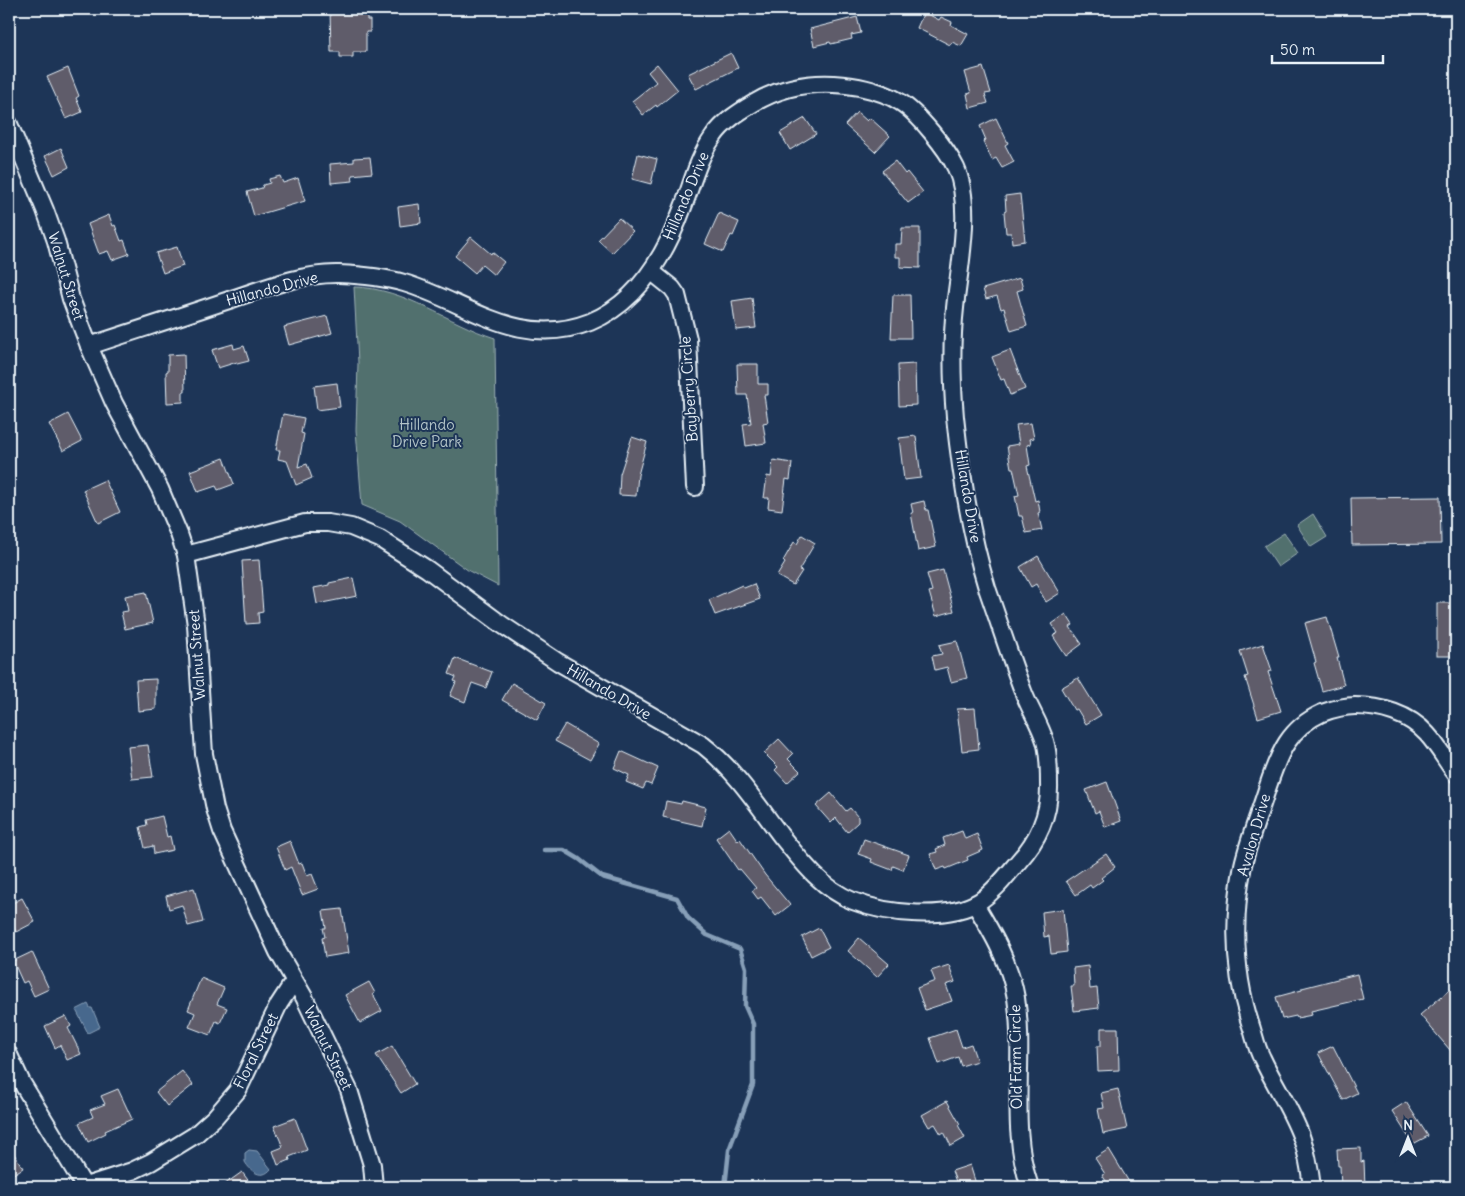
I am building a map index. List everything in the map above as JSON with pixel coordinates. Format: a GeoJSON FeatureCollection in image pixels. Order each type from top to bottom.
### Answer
{"type":"FeatureCollection","features":[{"type":"Feature","properties":{"kind":"street","name":"Hillando Drive"},"geometry":{"type":"LineString","coordinates":[[89,346],[260,290],[309,276],[334,274],[368,276],[402,283],[423,290],[501,324],[532,330],[561,330],[588,323],[615,309],[652,272],[680,216],[699,162],[713,136],[723,124],[741,110],[782,89],[809,84],[841,84],[866,88],[888,96],[910,109],[939,142],[955,165],[961,182],[965,220],[954,315],[952,375],[955,418],[976,549],[1023,691],[1046,743],[1050,787],[1045,819],[1026,852],[998,885],[975,904],[958,910],[920,914],[871,907],[846,898],[812,874],[732,772],[703,745],[558,662],[501,624],[427,569],[380,539],[351,527],[328,523],[305,523],[186,555]]}},
{"type":"Feature","properties":{"kind":"street","name":"Walnut Street"},"geometry":{"type":"LineString","coordinates":[[9,124],[56,241],[71,299],[89,346],[114,403],[160,489],[186,555],[196,626],[204,754],[215,809],[222,831],[278,952],[304,997],[349,1090],[372,1166],[374,1187]]}},
{"type":"Feature","properties":{"kind":"street","name":"Bayberry Circle"},"geometry":{"type":"LineString","coordinates":[[652,272],[672,288],[677,296],[688,339],[695,487]]}},
{"type":"Feature","properties":{"kind":"street","name":"Avalon Drive"},"geometry":{"type":"LineString","coordinates":[[1312,1187],[1310,1168],[1301,1135],[1260,1056],[1243,1002],[1237,962],[1237,905],[1244,864],[1275,764],[1284,746],[1301,724],[1333,709],[1349,706],[1366,706],[1382,708],[1413,723],[1426,733],[1456,774]]}},
{"type":"Feature","properties":{"kind":"street","name":"Old Farm Circle"},"geometry":{"type":"LineString","coordinates":[[975,904],[1000,949],[1016,998],[1018,1033],[1017,1125],[1021,1157],[1030,1187]]}},
{"type":"Feature","properties":{"kind":"street","name":"Floral Street"},"geometry":{"type":"LineString","coordinates":[[83,1187],[132,1171],[151,1162],[196,1135],[216,1117],[238,1090],[279,1004],[294,981]]}},
{"type":"Feature","properties":{"kind":"street"},"geometry":{"type":"LineString","coordinates":[[9,1055],[22,1083],[83,1187]]}},
{"type":"Feature","properties":{"kind":"green space","name":"Hillando Drive Park"},"geometry":{"type":"Polygon","coordinates":[[[354,287],[391,293],[477,332],[495,338],[498,586],[469,571],[400,521],[362,505],[356,430],[358,363],[354,287]]]}},
{"type":"Feature","properties":{"kind":"green space"},"geometry":{"type":"Polygon","coordinates":[[[1313,514],[1327,537],[1311,547],[1297,525],[1313,514]]]}},
{"type":"Feature","properties":{"kind":"green space"},"geometry":{"type":"Polygon","coordinates":[[[1284,533],[1298,553],[1278,567],[1264,546],[1284,533]]]}},
{"type":"Feature","properties":{"kind":"water"},"geometry":{"type":"Polygon","coordinates":[[[88,1004],[92,1008],[100,1027],[88,1033],[76,1010],[88,1004]]]}},
{"type":"Feature","properties":{"kind":"water"},"geometry":{"type":"Polygon","coordinates":[[[249,1150],[257,1151],[271,1169],[268,1172],[260,1174],[250,1169],[245,1162],[245,1153],[249,1150]]]}},
{"type":"Feature","properties":{"kind":"building"},"geometry":{"type":"Polygon","coordinates":[[[330,9],[367,9],[367,20],[370,20],[370,32],[366,32],[366,52],[353,52],[353,57],[340,57],[340,52],[331,52],[330,9]]]}},
{"type":"Feature","properties":{"kind":"building"},"geometry":{"type":"Polygon","coordinates":[[[924,12],[939,20],[941,17],[952,22],[951,25],[968,34],[961,46],[952,42],[950,45],[917,28],[924,12]]]}},
{"type":"Feature","properties":{"kind":"building"},"geometry":{"type":"Polygon","coordinates":[[[857,17],[861,33],[851,35],[852,39],[814,46],[810,29],[857,17]]]}},
{"type":"Feature","properties":{"kind":"building"},"geometry":{"type":"Polygon","coordinates":[[[731,53],[738,68],[696,89],[688,74],[731,53]]]}},
{"type":"Feature","properties":{"kind":"building"},"geometry":{"type":"Polygon","coordinates":[[[657,64],[678,90],[657,107],[656,105],[643,115],[632,101],[656,82],[648,72],[657,64]]]}},
{"type":"Feature","properties":{"kind":"building"},"geometry":{"type":"Polygon","coordinates":[[[983,67],[991,93],[985,94],[988,103],[970,108],[967,94],[971,93],[965,72],[983,67]]]}},
{"type":"Feature","properties":{"kind":"building"},"geometry":{"type":"Polygon","coordinates":[[[68,68],[79,96],[76,98],[82,112],[66,119],[47,77],[68,68]]]}},
{"type":"Feature","properties":{"kind":"building"},"geometry":{"type":"Polygon","coordinates":[[[857,112],[867,121],[870,118],[890,136],[875,152],[845,125],[857,112]]]}},
{"type":"Feature","properties":{"kind":"building"},"geometry":{"type":"Polygon","coordinates":[[[805,118],[816,134],[790,150],[780,133],[805,118]]]}},
{"type":"Feature","properties":{"kind":"building"},"geometry":{"type":"Polygon","coordinates":[[[996,118],[1008,143],[1005,145],[1014,162],[1002,168],[996,158],[992,160],[983,141],[986,140],[980,126],[996,118]]]}},
{"type":"Feature","properties":{"kind":"building"},"geometry":{"type":"Polygon","coordinates":[[[61,148],[69,167],[54,175],[45,156],[61,148]]]}},
{"type":"Feature","properties":{"kind":"building"},"geometry":{"type":"Polygon","coordinates":[[[638,154],[657,159],[651,184],[632,179],[638,154]]]}},
{"type":"Feature","properties":{"kind":"building"},"geometry":{"type":"Polygon","coordinates":[[[370,157],[372,173],[352,175],[353,181],[331,183],[330,164],[354,162],[354,158],[370,157]]]}},
{"type":"Feature","properties":{"kind":"building"},"geometry":{"type":"Polygon","coordinates":[[[895,161],[905,174],[907,172],[923,192],[908,203],[882,171],[895,161]]]}},
{"type":"Feature","properties":{"kind":"building"},"geometry":{"type":"Polygon","coordinates":[[[280,176],[283,183],[298,178],[305,201],[254,216],[247,192],[262,188],[263,185],[270,183],[269,179],[280,176]]]}},
{"type":"Feature","properties":{"kind":"building"},"geometry":{"type":"Polygon","coordinates":[[[1020,194],[1025,241],[1012,243],[1011,233],[1006,233],[1005,196],[1020,194]]]}},
{"type":"Feature","properties":{"kind":"building"},"geometry":{"type":"Polygon","coordinates":[[[419,204],[421,223],[400,226],[398,207],[419,204]]]}},
{"type":"Feature","properties":{"kind":"building"},"geometry":{"type":"Polygon","coordinates":[[[719,213],[739,222],[723,252],[705,244],[719,213]]]}},
{"type":"Feature","properties":{"kind":"building"},"geometry":{"type":"Polygon","coordinates":[[[109,215],[121,241],[124,240],[129,254],[112,260],[108,251],[99,254],[88,224],[109,215]]]}},
{"type":"Feature","properties":{"kind":"building"},"geometry":{"type":"Polygon","coordinates":[[[619,218],[633,231],[612,253],[598,240],[619,218]]]}},
{"type":"Feature","properties":{"kind":"building"},"geometry":{"type":"Polygon","coordinates":[[[902,228],[920,228],[920,268],[900,267],[900,257],[895,257],[895,244],[901,244],[902,228]]]}},
{"type":"Feature","properties":{"kind":"building"},"geometry":{"type":"Polygon","coordinates":[[[471,237],[504,262],[494,275],[482,265],[475,273],[455,256],[471,237]]]}},
{"type":"Feature","properties":{"kind":"building"},"geometry":{"type":"Polygon","coordinates":[[[177,247],[183,266],[163,273],[156,253],[177,247]]]}},
{"type":"Feature","properties":{"kind":"building"},"geometry":{"type":"Polygon","coordinates":[[[1020,278],[1023,289],[1017,291],[1027,326],[1011,331],[1004,308],[1001,309],[997,296],[986,299],[983,289],[1020,278]]]}},
{"type":"Feature","properties":{"kind":"building"},"geometry":{"type":"Polygon","coordinates":[[[893,295],[910,295],[911,338],[891,338],[893,295]]]}},
{"type":"Feature","properties":{"kind":"building"},"geometry":{"type":"Polygon","coordinates":[[[752,298],[756,328],[736,330],[732,301],[752,298]]]}},
{"type":"Feature","properties":{"kind":"building"},"geometry":{"type":"Polygon","coordinates":[[[327,316],[332,333],[289,345],[284,327],[327,316]]]}},
{"type":"Feature","properties":{"kind":"building"},"geometry":{"type":"Polygon","coordinates":[[[233,344],[234,349],[244,346],[249,361],[237,364],[237,362],[218,368],[212,350],[233,344]]]}},
{"type":"Feature","properties":{"kind":"building"},"geometry":{"type":"Polygon","coordinates":[[[1010,350],[1025,389],[1010,395],[1004,379],[1001,380],[992,357],[1010,350]]]}},
{"type":"Feature","properties":{"kind":"building"},"geometry":{"type":"Polygon","coordinates":[[[184,354],[185,392],[183,392],[183,402],[167,403],[166,372],[168,371],[168,355],[184,354]]]}},
{"type":"Feature","properties":{"kind":"building"},"geometry":{"type":"Polygon","coordinates":[[[737,364],[758,364],[758,384],[768,384],[768,395],[764,395],[768,422],[763,423],[766,443],[746,446],[743,424],[751,423],[747,395],[738,395],[737,364]]]}},
{"type":"Feature","properties":{"kind":"building"},"geometry":{"type":"Polygon","coordinates":[[[915,364],[916,405],[899,406],[898,365],[915,364]]]}},
{"type":"Feature","properties":{"kind":"building"},"geometry":{"type":"Polygon","coordinates":[[[337,383],[340,407],[317,410],[314,386],[337,383]]]}},
{"type":"Feature","properties":{"kind":"building"},"geometry":{"type":"Polygon","coordinates":[[[68,414],[82,441],[63,451],[49,424],[68,414]]]}},
{"type":"Feature","properties":{"kind":"building"},"geometry":{"type":"Polygon","coordinates":[[[283,414],[304,418],[301,433],[304,434],[298,467],[307,464],[312,478],[296,485],[287,461],[278,459],[280,450],[276,450],[283,414]]]}},
{"type":"Feature","properties":{"kind":"building"},"geometry":{"type":"Polygon","coordinates":[[[1031,423],[1034,438],[1030,439],[1031,444],[1027,445],[1030,465],[1027,466],[1035,501],[1038,500],[1040,512],[1038,513],[1042,530],[1026,533],[1022,516],[1019,516],[1015,496],[1019,495],[1007,446],[1019,444],[1016,425],[1031,423]]]}},
{"type":"Feature","properties":{"kind":"building"},"geometry":{"type":"Polygon","coordinates":[[[916,436],[921,478],[904,480],[899,438],[916,436]]]}},
{"type":"Feature","properties":{"kind":"building"},"geometry":{"type":"Polygon","coordinates":[[[632,437],[647,442],[638,475],[636,496],[619,495],[620,474],[632,437]]]}},
{"type":"Feature","properties":{"kind":"building"},"geometry":{"type":"Polygon","coordinates":[[[224,458],[234,484],[218,490],[216,486],[198,492],[190,471],[224,458]]]}},
{"type":"Feature","properties":{"kind":"building"},"geometry":{"type":"Polygon","coordinates":[[[773,460],[792,463],[790,480],[786,479],[782,510],[768,508],[769,498],[764,498],[767,476],[771,477],[773,460]]]}},
{"type":"Feature","properties":{"kind":"building"},"geometry":{"type":"Polygon","coordinates":[[[105,480],[120,512],[98,523],[83,490],[105,480]]]}},
{"type":"Feature","properties":{"kind":"building"},"geometry":{"type":"Polygon","coordinates":[[[1440,497],[1441,544],[1352,545],[1351,498],[1440,497]]]}},
{"type":"Feature","properties":{"kind":"building"},"geometry":{"type":"Polygon","coordinates":[[[924,501],[926,510],[928,510],[936,547],[918,551],[911,504],[924,501]]]}},
{"type":"Feature","properties":{"kind":"building"},"geometry":{"type":"Polygon","coordinates":[[[802,535],[815,543],[799,570],[802,571],[793,585],[777,576],[794,542],[797,544],[802,535]]]}},
{"type":"Feature","properties":{"kind":"building"},"geometry":{"type":"Polygon","coordinates":[[[1038,556],[1060,593],[1046,602],[1036,584],[1031,587],[1020,567],[1038,556]]]}},
{"type":"Feature","properties":{"kind":"building"},"geometry":{"type":"Polygon","coordinates":[[[259,560],[263,612],[258,613],[259,623],[246,624],[242,561],[259,560]]]}},
{"type":"Feature","properties":{"kind":"building"},"geometry":{"type":"Polygon","coordinates":[[[943,570],[954,611],[936,616],[929,592],[932,591],[927,574],[943,570]]]}},
{"type":"Feature","properties":{"kind":"building"},"geometry":{"type":"Polygon","coordinates":[[[353,578],[357,596],[317,604],[314,588],[353,578]]]}},
{"type":"Feature","properties":{"kind":"building"},"geometry":{"type":"Polygon","coordinates":[[[754,584],[760,599],[715,615],[709,600],[742,585],[744,588],[754,584]]]}},
{"type":"Feature","properties":{"kind":"building"},"geometry":{"type":"Polygon","coordinates":[[[146,592],[153,623],[125,629],[121,612],[128,611],[125,596],[146,592]]]}},
{"type":"Feature","properties":{"kind":"building"},"geometry":{"type":"Polygon","coordinates":[[[1437,603],[1453,603],[1453,656],[1437,656],[1437,603]]]}},
{"type":"Feature","properties":{"kind":"building"},"geometry":{"type":"Polygon","coordinates":[[[1066,614],[1073,625],[1070,627],[1082,644],[1066,656],[1053,636],[1058,633],[1052,624],[1066,614]]]}},
{"type":"Feature","properties":{"kind":"building"},"geometry":{"type":"Polygon","coordinates":[[[1327,617],[1339,658],[1337,658],[1344,685],[1322,691],[1305,623],[1327,617]]]}},
{"type":"Feature","properties":{"kind":"building"},"geometry":{"type":"Polygon","coordinates":[[[957,641],[967,678],[951,682],[947,667],[935,670],[932,656],[942,654],[939,645],[957,641]]]}},
{"type":"Feature","properties":{"kind":"building"},"geometry":{"type":"Polygon","coordinates":[[[1263,644],[1272,671],[1268,672],[1281,711],[1258,718],[1245,677],[1248,676],[1240,651],[1263,644]]]}},
{"type":"Feature","properties":{"kind":"building"},"geometry":{"type":"Polygon","coordinates":[[[455,658],[492,672],[486,688],[472,683],[465,702],[450,696],[456,682],[454,681],[456,677],[449,674],[455,658]]]}},
{"type":"Feature","properties":{"kind":"building"},"geometry":{"type":"Polygon","coordinates":[[[1078,678],[1101,715],[1086,724],[1077,709],[1074,710],[1061,688],[1078,678]]]}},
{"type":"Feature","properties":{"kind":"building"},"geometry":{"type":"Polygon","coordinates":[[[156,679],[156,709],[138,711],[136,680],[156,679]]]}},
{"type":"Feature","properties":{"kind":"building"},"geometry":{"type":"Polygon","coordinates":[[[512,683],[546,703],[537,720],[502,700],[512,683]]]}},
{"type":"Feature","properties":{"kind":"building"},"geometry":{"type":"Polygon","coordinates":[[[975,708],[979,749],[962,751],[957,709],[975,708]]]}},
{"type":"Feature","properties":{"kind":"building"},"geometry":{"type":"Polygon","coordinates":[[[565,724],[599,744],[590,760],[555,741],[565,724]]]}},
{"type":"Feature","properties":{"kind":"building"},"geometry":{"type":"Polygon","coordinates":[[[779,739],[793,754],[788,759],[800,771],[787,783],[775,770],[778,767],[764,753],[779,739]]]}},
{"type":"Feature","properties":{"kind":"building"},"geometry":{"type":"Polygon","coordinates":[[[148,745],[153,777],[132,779],[128,747],[148,745]]]}},
{"type":"Feature","properties":{"kind":"building"},"geometry":{"type":"Polygon","coordinates":[[[621,751],[658,768],[651,785],[646,783],[643,789],[626,782],[629,775],[614,768],[621,751]]]}},
{"type":"Feature","properties":{"kind":"building"},"geometry":{"type":"Polygon","coordinates":[[[1107,782],[1121,821],[1105,827],[1099,811],[1095,813],[1086,790],[1107,782]]]}},
{"type":"Feature","properties":{"kind":"building"},"geometry":{"type":"Polygon","coordinates":[[[831,793],[846,811],[850,808],[858,817],[858,822],[847,832],[836,818],[831,823],[816,806],[831,793]]]}},
{"type":"Feature","properties":{"kind":"building"},"geometry":{"type":"Polygon","coordinates":[[[666,801],[681,804],[682,801],[706,807],[702,826],[663,817],[666,801]]]}},
{"type":"Feature","properties":{"kind":"building"},"geometry":{"type":"Polygon","coordinates":[[[162,816],[167,837],[170,836],[173,850],[154,854],[153,846],[145,848],[140,827],[147,825],[146,820],[162,816]]]}},
{"type":"Feature","properties":{"kind":"building"},"geometry":{"type":"Polygon","coordinates":[[[729,828],[738,841],[740,839],[765,875],[790,905],[776,916],[761,897],[758,899],[752,891],[756,888],[740,869],[738,870],[716,838],[729,828]]]}},
{"type":"Feature","properties":{"kind":"building"},"geometry":{"type":"Polygon","coordinates":[[[962,831],[965,839],[977,834],[983,850],[967,857],[968,860],[946,869],[945,867],[936,870],[930,854],[937,852],[936,849],[945,845],[943,838],[962,831]]]}},
{"type":"Feature","properties":{"kind":"building"},"geometry":{"type":"Polygon","coordinates":[[[864,839],[909,855],[903,870],[893,866],[892,870],[871,862],[872,859],[858,854],[864,839]]]}},
{"type":"Feature","properties":{"kind":"building"},"geometry":{"type":"Polygon","coordinates":[[[290,841],[299,864],[302,863],[307,876],[312,874],[318,889],[302,895],[291,867],[285,870],[276,847],[290,841]]]}},
{"type":"Feature","properties":{"kind":"building"},"geometry":{"type":"Polygon","coordinates":[[[1106,854],[1115,867],[1101,878],[1103,880],[1092,888],[1090,885],[1076,895],[1066,881],[1106,854]]]}},
{"type":"Feature","properties":{"kind":"building"},"geometry":{"type":"Polygon","coordinates":[[[194,888],[203,922],[188,926],[182,905],[169,909],[166,896],[194,888]]]}},
{"type":"Feature","properties":{"kind":"building"},"geometry":{"type":"Polygon","coordinates":[[[22,898],[35,922],[16,932],[9,918],[9,905],[22,898]]]}},
{"type":"Feature","properties":{"kind":"building"},"geometry":{"type":"Polygon","coordinates":[[[342,909],[349,953],[325,957],[322,938],[325,937],[323,928],[326,928],[323,911],[342,909]]]}},
{"type":"Feature","properties":{"kind":"building"},"geometry":{"type":"Polygon","coordinates":[[[1063,909],[1067,952],[1051,954],[1049,936],[1044,937],[1042,912],[1063,909]]]}},
{"type":"Feature","properties":{"kind":"building"},"geometry":{"type":"Polygon","coordinates":[[[819,928],[829,947],[811,956],[802,937],[819,928]]]}},
{"type":"Feature","properties":{"kind":"building"},"geometry":{"type":"Polygon","coordinates":[[[859,938],[889,964],[877,977],[848,951],[859,938]]]}},
{"type":"Feature","properties":{"kind":"building"},"geometry":{"type":"Polygon","coordinates":[[[32,952],[49,989],[34,996],[27,981],[23,983],[13,961],[32,952]]]}},
{"type":"Feature","properties":{"kind":"building"},"geometry":{"type":"Polygon","coordinates":[[[949,965],[955,982],[946,985],[952,1001],[925,1010],[917,988],[935,981],[931,971],[949,965]]]}},
{"type":"Feature","properties":{"kind":"building"},"geometry":{"type":"Polygon","coordinates":[[[1088,966],[1090,989],[1097,988],[1099,1008],[1074,1011],[1071,986],[1074,986],[1073,968],[1088,966]]]}},
{"type":"Feature","properties":{"kind":"building"},"geometry":{"type":"Polygon","coordinates":[[[1357,974],[1363,999],[1311,1011],[1312,1015],[1282,1019],[1276,997],[1302,990],[1302,988],[1357,974]]]}},
{"type":"Feature","properties":{"kind":"building"},"geometry":{"type":"Polygon","coordinates":[[[201,978],[224,988],[217,1004],[227,1008],[220,1023],[216,1021],[210,1035],[189,1027],[195,1013],[188,1010],[201,978]]]}},
{"type":"Feature","properties":{"kind":"building"},"geometry":{"type":"Polygon","coordinates":[[[369,982],[382,1011],[360,1023],[345,995],[369,982]]]}},
{"type":"Feature","properties":{"kind":"building"},"geometry":{"type":"Polygon","coordinates":[[[1456,984],[1456,1057],[1420,1015],[1456,984]]]}},
{"type":"Feature","properties":{"kind":"building"},"geometry":{"type":"Polygon","coordinates":[[[66,1016],[71,1026],[68,1028],[81,1054],[67,1060],[60,1045],[55,1048],[45,1026],[66,1016]]]}},
{"type":"Feature","properties":{"kind":"building"},"geometry":{"type":"Polygon","coordinates":[[[1101,1028],[1118,1028],[1119,1070],[1098,1071],[1097,1046],[1101,1046],[1101,1028]]]}},
{"type":"Feature","properties":{"kind":"building"},"geometry":{"type":"Polygon","coordinates":[[[956,1029],[962,1047],[971,1044],[977,1061],[961,1066],[958,1057],[939,1064],[930,1038],[956,1029]]]}},
{"type":"Feature","properties":{"kind":"building"},"geometry":{"type":"Polygon","coordinates":[[[392,1046],[415,1084],[401,1093],[376,1055],[392,1046]]]}},
{"type":"Feature","properties":{"kind":"building"},"geometry":{"type":"Polygon","coordinates":[[[1333,1046],[1357,1093],[1343,1100],[1318,1053],[1333,1046]]]}},
{"type":"Feature","properties":{"kind":"building"},"geometry":{"type":"Polygon","coordinates":[[[182,1071],[193,1085],[167,1106],[156,1092],[182,1071]]]}},
{"type":"Feature","properties":{"kind":"building"},"geometry":{"type":"Polygon","coordinates":[[[118,1089],[132,1119],[105,1131],[106,1133],[88,1142],[79,1123],[93,1117],[90,1110],[105,1104],[101,1096],[118,1089]]]}},
{"type":"Feature","properties":{"kind":"building"},"geometry":{"type":"Polygon","coordinates":[[[1118,1089],[1127,1129],[1103,1134],[1098,1109],[1104,1108],[1101,1093],[1118,1089]]]}},
{"type":"Feature","properties":{"kind":"building"},"geometry":{"type":"Polygon","coordinates":[[[947,1101],[960,1124],[958,1125],[965,1138],[951,1146],[944,1132],[941,1134],[935,1124],[929,1127],[922,1115],[947,1101]]]}},
{"type":"Feature","properties":{"kind":"building"},"geometry":{"type":"Polygon","coordinates":[[[1406,1102],[1428,1136],[1413,1144],[1392,1111],[1406,1102]]]}},
{"type":"Feature","properties":{"kind":"building"},"geometry":{"type":"Polygon","coordinates":[[[295,1118],[307,1150],[289,1157],[290,1160],[278,1165],[273,1151],[283,1147],[274,1126],[295,1118]]]}},
{"type":"Feature","properties":{"kind":"building"},"geometry":{"type":"Polygon","coordinates":[[[9,1146],[23,1168],[9,1177],[9,1146]]]}},
{"type":"Feature","properties":{"kind":"building"},"geometry":{"type":"Polygon","coordinates":[[[1361,1148],[1361,1162],[1364,1161],[1365,1187],[1341,1187],[1337,1149],[1361,1148]]]}},
{"type":"Feature","properties":{"kind":"building"},"geometry":{"type":"Polygon","coordinates":[[[1109,1149],[1132,1187],[1110,1187],[1102,1175],[1105,1174],[1095,1158],[1109,1149]]]}},
{"type":"Feature","properties":{"kind":"building"},"geometry":{"type":"Polygon","coordinates":[[[970,1165],[977,1187],[958,1187],[952,1171],[970,1165]]]}},
{"type":"Feature","properties":{"kind":"building"},"geometry":{"type":"Polygon","coordinates":[[[242,1172],[253,1187],[221,1187],[242,1172]]]}},
{"type":"Feature","properties":{"kind":"waterway"},"geometry":{"type":"LineString","coordinates":[[544,850],[564,850],[602,877],[677,898],[688,918],[707,935],[740,949],[746,968],[745,1006],[753,1024],[753,1085],[729,1150],[725,1187]]}}]}
